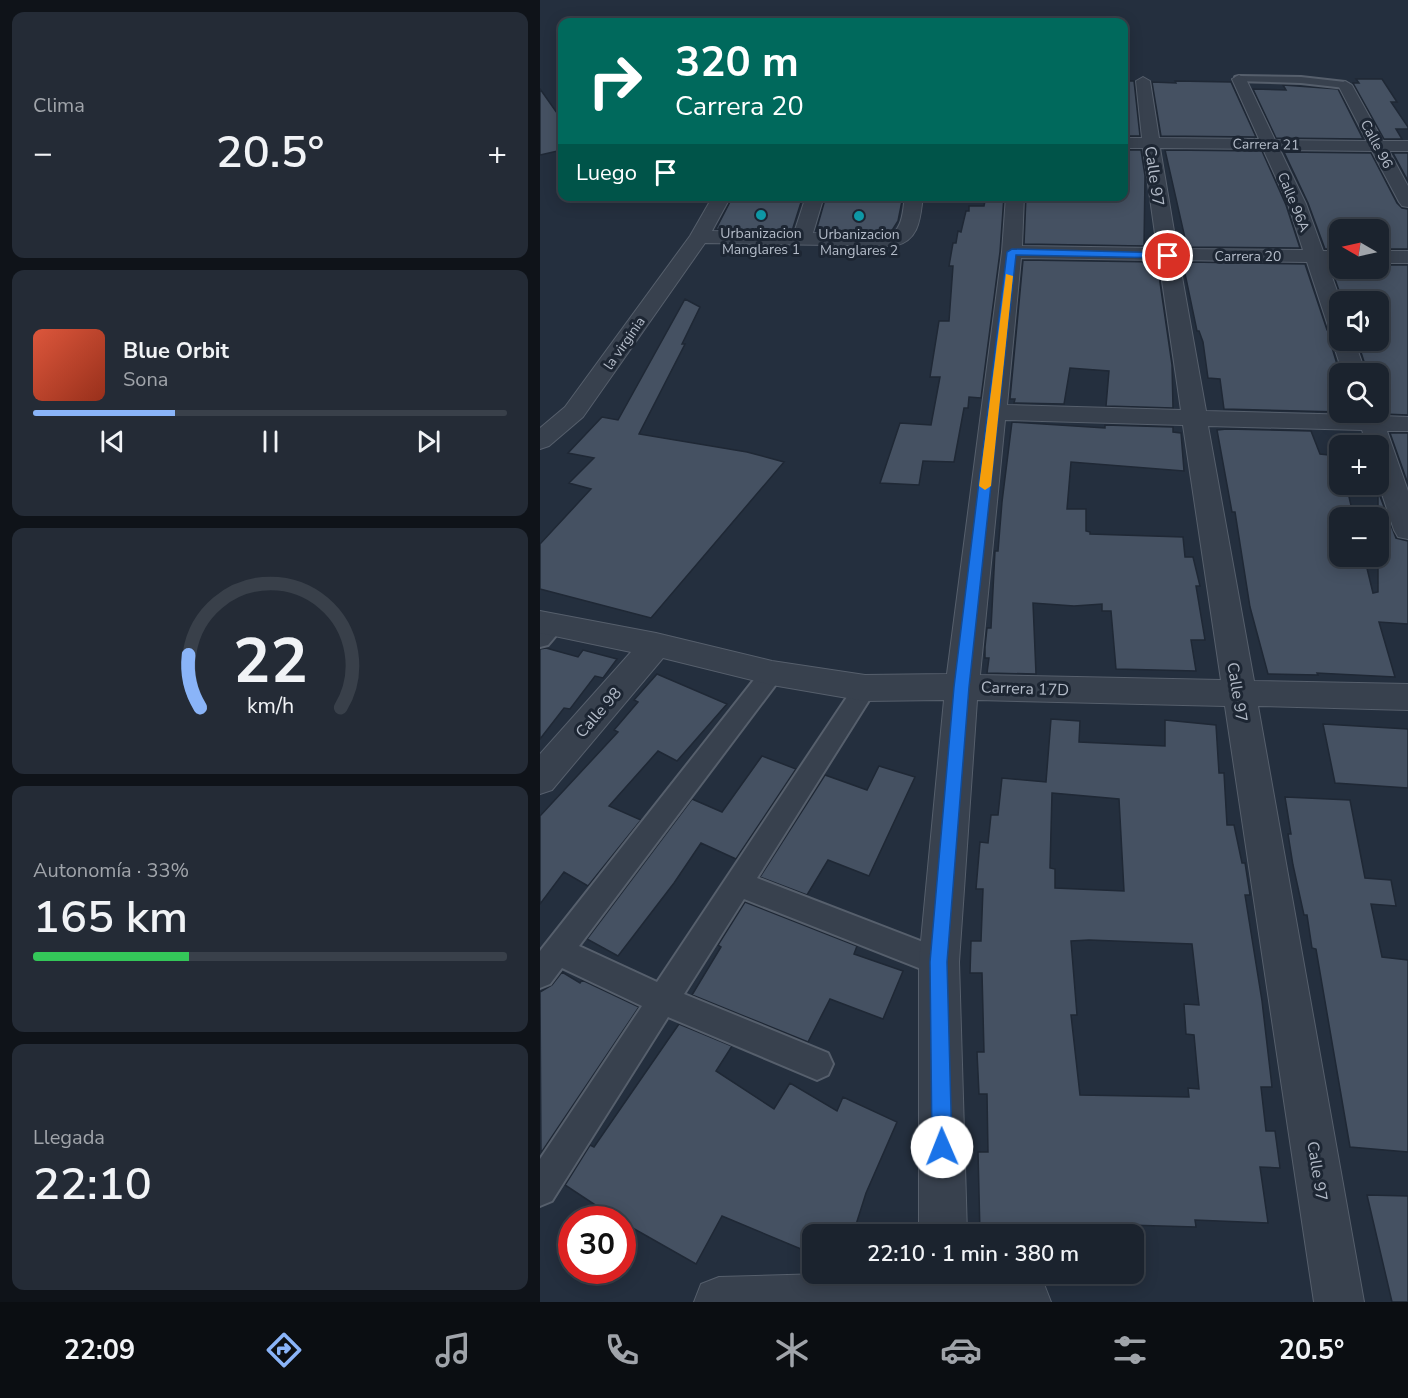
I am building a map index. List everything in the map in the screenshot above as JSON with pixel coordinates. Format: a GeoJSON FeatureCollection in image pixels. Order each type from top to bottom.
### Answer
{"type":"FeatureCollection","features":[{"type":"Feature","properties":{"kind":"street"},"geometry":{"type":"LineString","coordinates":[[1239,79],[1301,80],[1345,85]]}},
{"type":"Feature","properties":{"kind":"street","name":"Calle 96A"},"geometry":{"type":"LineString","coordinates":[[1239,79],[1297,204],[1329,298]]}},
{"type":"Feature","properties":{"kind":"street","name":"Calle 97"},"geometry":{"type":"LineString","coordinates":[[1143,81],[1137,143],[1168,256],[1196,419],[1238,694],[1340,1302]]}},
{"type":"Feature","properties":{"kind":"street","name":"Calle 96"},"geometry":{"type":"LineString","coordinates":[[1345,85],[1408,202]]}},
{"type":"Feature","properties":{"kind":"street","name":"Carrera 21"},"geometry":{"type":"LineString","coordinates":[[1137,143],[1408,146]]}},
{"type":"Feature","properties":{"kind":"street","name":"la virginia"},"geometry":{"type":"LineString","coordinates":[[540,441],[574,412],[699,237],[719,201]]}},
{"type":"Feature","properties":{"kind":"street"},"geometry":{"type":"LineString","coordinates":[[801,240],[813,201]]}},
{"type":"Feature","properties":{"kind":"street"},"geometry":{"type":"LineString","coordinates":[[699,237],[801,240],[902,238],[907,234],[913,201]]}},
{"type":"Feature","properties":{"kind":"street"},"geometry":{"type":"LineString","coordinates":[[943,1224],[939,962],[962,687],[1012,252],[1015,201]]}},
{"type":"Feature","properties":{"kind":"street","name":"Carrera 20"},"geometry":{"type":"LineString","coordinates":[[1012,252],[1168,256],[1329,256]]}},
{"type":"Feature","properties":{"kind":"street"},"geometry":{"type":"LineString","coordinates":[[1389,257],[1408,257]]}},
{"type":"Feature","properties":{"kind":"street"},"geometry":{"type":"LineString","coordinates":[[994,412],[1196,419],[1329,418]]}},
{"type":"Feature","properties":{"kind":"street"},"geometry":{"type":"LineString","coordinates":[[1389,421],[1408,424]]}},
{"type":"Feature","properties":{"kind":"street"},"geometry":{"type":"LineString","coordinates":[[1372,423],[1408,530]]}},
{"type":"Feature","properties":{"kind":"street","name":"Carrera 17D"},"geometry":{"type":"LineString","coordinates":[[545,629],[656,645],[772,673],[865,688],[962,687],[1408,697]]}},
{"type":"Feature","properties":{"kind":"street","name":"Calle 98"},"geometry":{"type":"LineString","coordinates":[[544,767],[656,645]]}},
{"type":"Feature","properties":{"kind":"street"},"geometry":{"type":"LineString","coordinates":[[772,673],[549,962],[663,1000],[817,1064]]}},
{"type":"Feature","properties":{"kind":"street"},"geometry":{"type":"LineString","coordinates":[[540,1189],[865,688]]}},
{"type":"Feature","properties":{"kind":"street"},"geometry":{"type":"LineString","coordinates":[[738,884],[939,962]]}},
{"type":"Feature","properties":{"kind":"street"},"geometry":{"type":"LineString","coordinates":[[719,1302],[944,1290],[1026,1302]]}},
{"type":"Feature","properties":{"kind":"building"},"geometry":{"type":"Polygon","coordinates":[[[1356,79],[1382,79],[1397,102],[1391,102],[1408,127],[1408,129],[1396,129],[1402,139],[1384,139],[1353,83],[1359,83],[1356,79]]]}},
{"type":"Feature","properties":{"kind":"building"},"geometry":{"type":"Polygon","coordinates":[[[1128,81],[1134,81],[1140,136],[1128,136],[1128,81]]]}},
{"type":"Feature","properties":{"kind":"building"},"geometry":{"type":"Polygon","coordinates":[[[1175,81],[1231,82],[1256,137],[1161,136],[1152,82],[1176,83],[1175,81]]]}},
{"type":"Feature","properties":{"kind":"building"},"geometry":{"type":"Polygon","coordinates":[[[1283,85],[1338,89],[1363,139],[1276,138],[1253,89],[1286,90],[1283,85]]]}},
{"type":"Feature","properties":{"kind":"building"},"geometry":{"type":"Polygon","coordinates":[[[540,89],[558,114],[558,151],[540,155],[540,89]]]}},
{"type":"Feature","properties":{"kind":"building"},"geometry":{"type":"Polygon","coordinates":[[[1128,150],[1141,150],[1145,176],[1144,246],[1024,244],[1026,201],[1128,201],[1128,150]]]}},
{"type":"Feature","properties":{"kind":"building"},"geometry":{"type":"Polygon","coordinates":[[[1165,150],[1262,151],[1286,205],[1300,248],[1187,247],[1165,150]]]}},
{"type":"Feature","properties":{"kind":"building"},"geometry":{"type":"Polygon","coordinates":[[[1284,152],[1371,153],[1397,203],[1402,208],[1408,209],[1408,249],[1389,249],[1389,219],[1329,219],[1329,249],[1325,249],[1308,203],[1284,152]]]}},
{"type":"Feature","properties":{"kind":"building"},"geometry":{"type":"Polygon","coordinates":[[[1393,153],[1408,153],[1408,181],[1393,153]]]}},
{"type":"Feature","properties":{"kind":"building","name":"Urbanizacion Manglares 1"},"geometry":{"type":"Polygon","coordinates":[[[730,201],[801,201],[792,231],[716,229],[730,201]]]}},
{"type":"Feature","properties":{"kind":"building","name":"Urbanizacion Manglares 2"},"geometry":{"type":"Polygon","coordinates":[[[825,201],[902,201],[898,221],[891,232],[816,231],[825,201]]]}},
{"type":"Feature","properties":{"kind":"building"},"geometry":{"type":"Polygon","coordinates":[[[985,201],[1004,201],[1000,252],[981,398],[969,397],[968,408],[964,408],[954,462],[923,461],[919,485],[880,483],[900,423],[931,425],[940,377],[930,377],[939,321],[949,321],[953,266],[949,266],[953,243],[956,243],[958,231],[961,232],[969,206],[984,206],[985,201]]]}},
{"type":"Feature","properties":{"kind":"building"},"geometry":{"type":"Polygon","coordinates":[[[1023,260],[1157,262],[1172,365],[1173,408],[1106,406],[1109,371],[1070,368],[1064,404],[1014,403],[1015,399],[1010,399],[1023,260]]]}},
{"type":"Feature","properties":{"kind":"building"},"geometry":{"type":"Polygon","coordinates":[[[1190,262],[1305,264],[1329,332],[1329,351],[1333,351],[1337,363],[1329,363],[1329,412],[1224,409],[1220,379],[1208,378],[1203,342],[1197,331],[1183,264],[1191,264],[1190,262]]]}},
{"type":"Feature","properties":{"kind":"building"},"geometry":{"type":"Polygon","coordinates":[[[1389,265],[1408,265],[1408,415],[1389,414],[1389,363],[1364,363],[1361,351],[1389,351],[1389,291],[1339,291],[1335,279],[1389,279],[1389,265]]]}},
{"type":"Feature","properties":{"kind":"building"},"geometry":{"type":"Polygon","coordinates":[[[685,299],[700,307],[682,344],[685,344],[639,434],[747,452],[784,462],[651,618],[540,589],[540,544],[591,489],[569,483],[594,458],[568,453],[602,417],[618,420],[685,299]]]}},
{"type":"Feature","properties":{"kind":"building"},"geometry":{"type":"Polygon","coordinates":[[[1012,422],[1105,428],[1105,425],[1173,427],[1173,432],[1181,433],[1184,471],[1071,462],[1067,509],[1086,509],[1086,531],[1090,534],[1183,537],[1185,557],[1193,557],[1200,586],[1196,586],[1205,640],[1191,640],[1196,671],[1116,669],[1111,611],[1102,611],[1102,604],[1074,606],[1033,603],[1036,674],[987,673],[989,658],[985,658],[985,647],[987,628],[991,628],[995,551],[998,551],[1012,422]]]}},
{"type":"Feature","properties":{"kind":"building"},"geometry":{"type":"Polygon","coordinates":[[[1217,430],[1311,431],[1320,454],[1329,455],[1329,495],[1349,495],[1351,507],[1329,507],[1329,567],[1367,567],[1373,593],[1378,592],[1378,567],[1389,567],[1389,520],[1396,538],[1408,541],[1408,624],[1379,622],[1395,677],[1317,673],[1318,675],[1268,674],[1250,607],[1235,512],[1232,512],[1217,430]]]}},
{"type":"Feature","properties":{"kind":"building"},"geometry":{"type":"Polygon","coordinates":[[[1390,433],[1408,433],[1408,484],[1390,433]]]}},
{"type":"Feature","properties":{"kind":"building"},"geometry":{"type":"Polygon","coordinates":[[[1380,495],[1384,507],[1378,507],[1380,495]]]}},
{"type":"Feature","properties":{"kind":"building"},"geometry":{"type":"Polygon","coordinates":[[[546,648],[578,657],[583,650],[617,659],[603,678],[595,676],[570,709],[564,708],[540,739],[540,649],[546,648]]]}},
{"type":"Feature","properties":{"kind":"building"},"geometry":{"type":"Polygon","coordinates":[[[657,674],[727,704],[677,761],[658,751],[609,806],[641,820],[588,886],[564,872],[540,904],[540,816],[618,732],[614,730],[638,702],[634,700],[657,674]]]}},
{"type":"Feature","properties":{"kind":"building"},"geometry":{"type":"Polygon","coordinates":[[[1051,719],[1080,721],[1079,742],[1165,746],[1165,720],[1216,725],[1219,773],[1224,773],[1227,825],[1234,825],[1242,863],[1245,863],[1250,895],[1245,895],[1262,1001],[1272,1087],[1261,1087],[1266,1131],[1275,1131],[1280,1168],[1260,1167],[1268,1223],[1195,1220],[1196,1227],[1144,1224],[980,1224],[978,1152],[988,1152],[987,1094],[979,1094],[977,1052],[984,1052],[982,973],[970,973],[971,941],[981,941],[983,889],[976,889],[980,842],[988,843],[991,815],[998,815],[1002,778],[1046,782],[1051,719]],[[1052,793],[1050,868],[1055,869],[1055,888],[1124,891],[1119,799],[1052,793]],[[1071,941],[1077,1015],[1071,1015],[1080,1095],[1189,1097],[1188,1088],[1199,1089],[1194,1035],[1186,1034],[1184,1004],[1199,1005],[1192,944],[1071,941]]]}},
{"type":"Feature","properties":{"kind":"building"},"geometry":{"type":"Polygon","coordinates":[[[1323,724],[1408,729],[1408,788],[1335,783],[1323,724]]]}},
{"type":"Feature","properties":{"kind":"building"},"geometry":{"type":"Polygon","coordinates":[[[762,756],[796,769],[736,859],[701,843],[674,883],[618,956],[587,939],[692,799],[722,812],[762,756]]]}},
{"type":"Feature","properties":{"kind":"building"},"geometry":{"type":"Polygon","coordinates":[[[879,766],[915,777],[869,876],[828,860],[807,895],[760,877],[825,775],[867,790],[879,766]]]}},
{"type":"Feature","properties":{"kind":"building"},"geometry":{"type":"Polygon","coordinates":[[[1285,797],[1350,800],[1365,878],[1391,880],[1396,906],[1371,904],[1382,957],[1408,960],[1408,1152],[1350,1147],[1316,949],[1312,948],[1307,915],[1304,915],[1293,865],[1285,797]]]}},
{"type":"Feature","properties":{"kind":"building"},"geometry":{"type":"Polygon","coordinates":[[[745,902],[857,946],[854,954],[903,971],[883,1019],[830,999],[808,1042],[692,995],[721,947],[718,945],[745,902]]]}},
{"type":"Feature","properties":{"kind":"building"},"geometry":{"type":"Polygon","coordinates":[[[562,972],[580,983],[582,980],[639,1007],[541,1153],[540,992],[552,985],[562,972]]]}},
{"type":"Feature","properties":{"kind":"building"},"geometry":{"type":"Polygon","coordinates":[[[679,1024],[732,1046],[716,1071],[774,1109],[790,1083],[837,1111],[843,1097],[897,1122],[866,1193],[856,1224],[802,1224],[802,1249],[722,1216],[696,1264],[636,1230],[636,1206],[597,1206],[565,1185],[590,1145],[594,1147],[679,1024]]]}},
{"type":"Feature","properties":{"kind":"building"},"geometry":{"type":"Polygon","coordinates":[[[1367,1195],[1408,1196],[1408,1302],[1392,1302],[1367,1195]]]}},
{"type":"Feature","properties":{"kind":"slow traffic"},"geometry":{"type":"LineString","coordinates":[[985,486],[1009,276]]}},
{"type":"Feature","properties":{"kind":"place","name":"Urbanizacion Manglares 1"},"geometry":{"type":"Point","coordinates":[761,215]}},
{"type":"Feature","properties":{"kind":"place","name":"Urbanizacion Manglares 2"},"geometry":{"type":"Point","coordinates":[859,216]}},
{"type":"Feature","properties":{"kind":"route"},"geometry":{"type":"LineString","coordinates":[[942,1147],[939,962],[962,687],[1012,252],[1168,256]]}}]}
